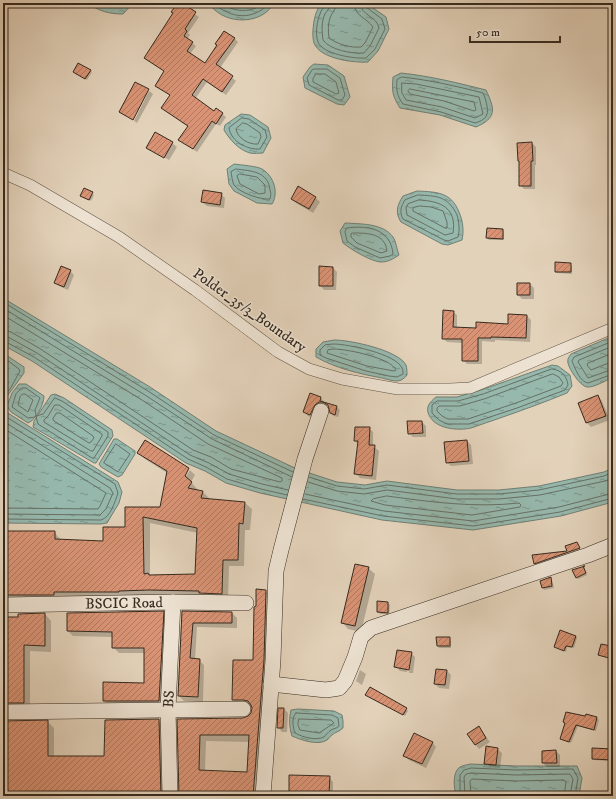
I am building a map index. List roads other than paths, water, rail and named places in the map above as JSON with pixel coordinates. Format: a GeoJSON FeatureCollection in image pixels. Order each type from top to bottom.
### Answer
{"type":"FeatureCollection","features":[{"type":"Feature","properties":{"kind":"street","name":"Polder_35/3_Boundary"},"geometry":{"type":"LineString","coordinates":[[3,174],[30,185],[119,237],[195,290],[278,352],[309,370],[342,379],[398,389],[450,390],[470,388],[613,328]]}},
{"type":"Feature","properties":{"kind":"street"},"geometry":{"type":"LineString","coordinates":[[263,796],[271,684],[276,572],[305,459],[321,411]]}},
{"type":"Feature","properties":{"kind":"street"},"geometry":{"type":"LineString","coordinates":[[271,684],[326,690],[339,688],[345,681],[355,658],[361,637],[371,628],[588,555],[613,545]]}},
{"type":"Feature","properties":{"kind":"street","name":"BSCIC Road"},"geometry":{"type":"LineString","coordinates":[[3,605],[173,602],[246,603]]}},
{"type":"Feature","properties":{"kind":"street","name":"BS"},"geometry":{"type":"LineString","coordinates":[[170,796],[168,709],[173,602]]}},
{"type":"Feature","properties":{"kind":"street"},"geometry":{"type":"LineString","coordinates":[[3,712],[243,709]]}},
{"type":"Feature","properties":{"kind":"water"},"geometry":{"type":"Polygon","coordinates":[[[87,3],[133,3],[123,14],[104,12],[87,3]]]}},
{"type":"Feature","properties":{"kind":"water"},"geometry":{"type":"Polygon","coordinates":[[[207,3],[274,3],[264,14],[251,19],[243,20],[229,18],[222,15],[207,3]]]}},
{"type":"Feature","properties":{"kind":"water"},"geometry":{"type":"Polygon","coordinates":[[[324,3],[366,3],[386,17],[389,29],[378,51],[368,62],[354,62],[338,59],[323,53],[317,48],[313,38],[314,21],[318,8],[324,3]]]}},
{"type":"Feature","properties":{"kind":"water"},"geometry":{"type":"Polygon","coordinates":[[[314,64],[328,65],[344,76],[350,97],[344,105],[337,104],[305,88],[303,77],[314,64]]]}},
{"type":"Feature","properties":{"kind":"water"},"geometry":{"type":"Polygon","coordinates":[[[401,73],[454,82],[486,90],[492,108],[491,116],[483,124],[476,127],[440,115],[400,108],[393,93],[393,77],[401,73]]]}},
{"type":"Feature","properties":{"kind":"water"},"geometry":{"type":"Polygon","coordinates":[[[241,114],[250,115],[268,127],[271,138],[263,153],[252,153],[242,150],[232,141],[224,130],[225,125],[241,114]]]}},
{"type":"Feature","properties":{"kind":"water"},"geometry":{"type":"Polygon","coordinates":[[[234,164],[262,169],[270,176],[275,190],[272,204],[257,203],[234,191],[229,184],[227,169],[234,164]]]}},
{"type":"Feature","properties":{"kind":"water"},"geometry":{"type":"Polygon","coordinates":[[[417,191],[442,194],[452,200],[456,205],[461,219],[463,230],[462,240],[448,245],[442,244],[401,222],[397,212],[401,199],[403,196],[417,191]]]}},
{"type":"Feature","properties":{"kind":"water"},"geometry":{"type":"Polygon","coordinates":[[[345,223],[371,225],[389,232],[394,239],[399,255],[390,260],[381,262],[367,258],[356,252],[343,243],[340,231],[345,223]]]}},
{"type":"Feature","properties":{"kind":"water"},"geometry":{"type":"Polygon","coordinates":[[[3,298],[150,387],[216,431],[297,469],[337,482],[365,485],[387,481],[457,490],[499,490],[539,486],[604,472],[613,468],[613,502],[561,516],[473,530],[382,520],[260,493],[226,483],[205,471],[186,463],[32,361],[3,345],[3,298]]]}},
{"type":"Feature","properties":{"kind":"water"},"geometry":{"type":"Polygon","coordinates":[[[613,336],[613,377],[600,384],[590,387],[584,386],[578,381],[570,369],[568,362],[569,357],[571,354],[613,336]]]}},
{"type":"Feature","properties":{"kind":"water"},"geometry":{"type":"Polygon","coordinates":[[[334,340],[362,344],[384,350],[394,355],[406,365],[407,375],[397,381],[365,375],[331,364],[316,357],[316,349],[323,342],[334,340]]]}},
{"type":"Feature","properties":{"kind":"water"},"geometry":{"type":"Polygon","coordinates":[[[3,353],[24,367],[24,373],[3,402],[3,353]]]}},
{"type":"Feature","properties":{"kind":"water"},"geometry":{"type":"Polygon","coordinates":[[[552,365],[558,366],[570,375],[572,386],[567,393],[509,415],[466,429],[454,429],[441,426],[432,420],[429,415],[428,407],[436,397],[457,397],[552,365]]]}},
{"type":"Feature","properties":{"kind":"water"},"geometry":{"type":"Polygon","coordinates":[[[19,384],[26,384],[44,396],[43,403],[39,411],[34,419],[28,423],[11,412],[7,406],[12,393],[19,384]]]}},
{"type":"Feature","properties":{"kind":"water"},"geometry":{"type":"Polygon","coordinates":[[[55,394],[64,398],[112,430],[113,436],[96,463],[33,427],[34,421],[51,395],[55,394]]]}},
{"type":"Feature","properties":{"kind":"water"},"geometry":{"type":"Polygon","coordinates":[[[3,410],[118,482],[122,492],[119,503],[107,523],[3,523],[3,410]]]}},
{"type":"Feature","properties":{"kind":"water"},"geometry":{"type":"Polygon","coordinates":[[[114,439],[117,439],[135,451],[135,454],[122,475],[118,477],[101,467],[99,464],[114,439]]]}},
{"type":"Feature","properties":{"kind":"water"},"geometry":{"type":"Polygon","coordinates":[[[291,710],[334,711],[342,715],[343,728],[323,742],[305,741],[292,736],[290,729],[291,710]]]}},
{"type":"Feature","properties":{"kind":"water"},"geometry":{"type":"Polygon","coordinates":[[[470,764],[577,766],[582,778],[579,796],[456,796],[454,785],[457,769],[470,764]]]}}]}
